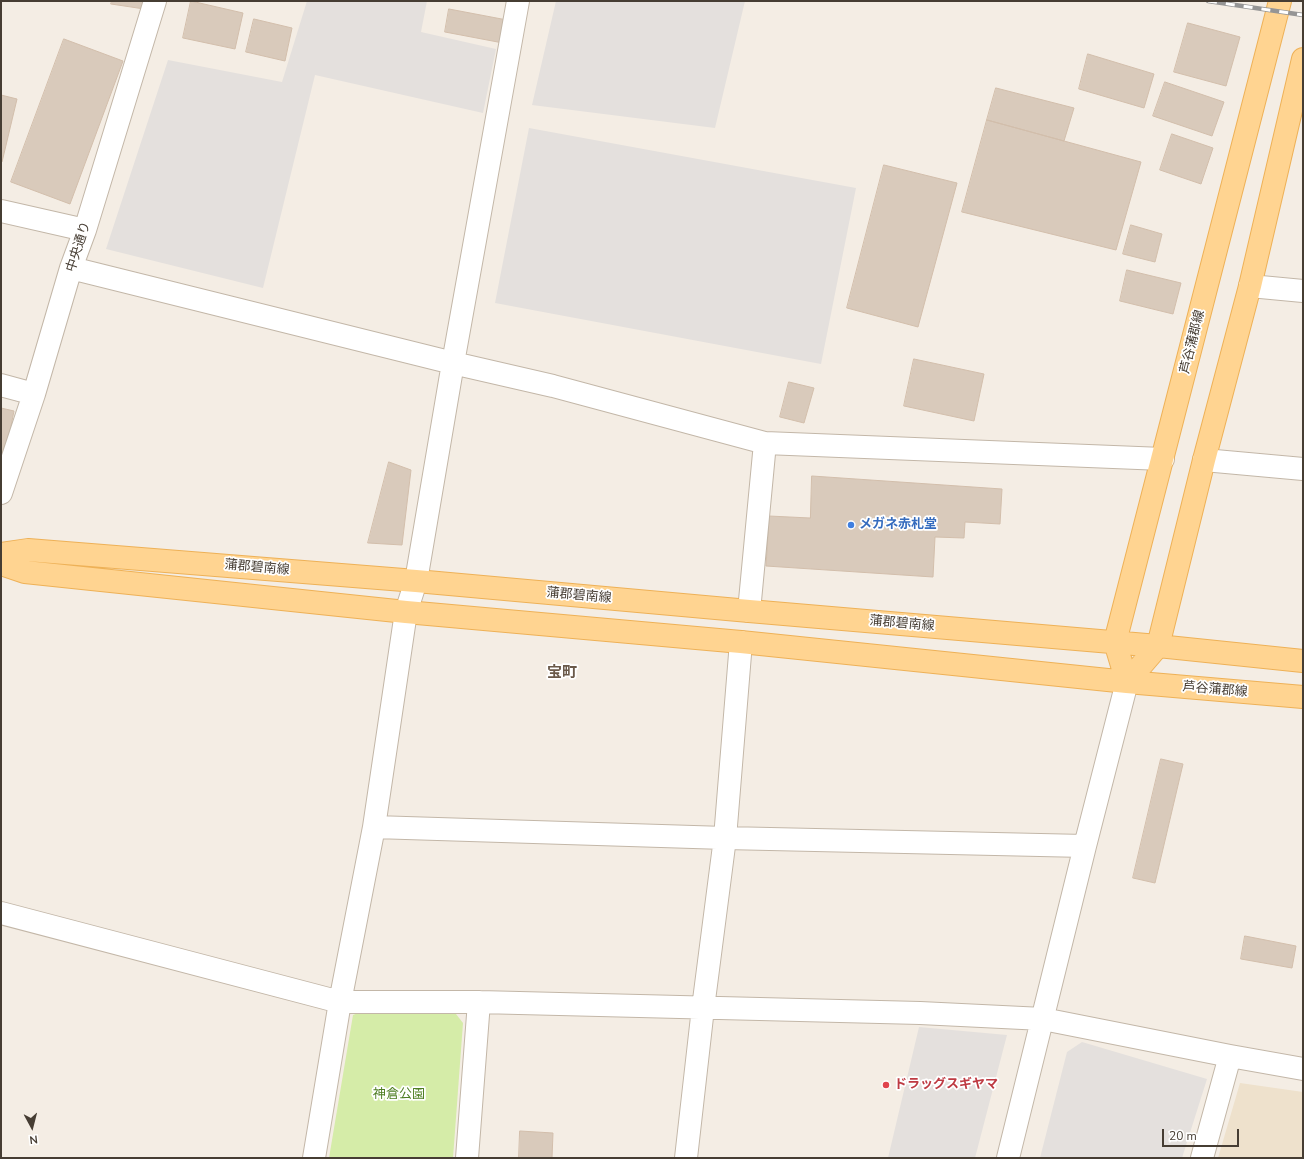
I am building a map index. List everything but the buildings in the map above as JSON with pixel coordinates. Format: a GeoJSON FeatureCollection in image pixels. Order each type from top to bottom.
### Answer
{"type":"FeatureCollection","features":[{"type":"Feature","properties":{"kind":"main road","name":"芦谷蒲郡線"},"geometry":{"type":"LineString","coordinates":[[1115,642],[1280,1]]}},
{"type":"Feature","properties":{"kind":"main road"},"geometry":{"type":"LineString","coordinates":[[1127,682],[1158,646],[1204,460],[1250,286],[1303,60]]}},
{"type":"Feature","properties":{"kind":"main road","name":"蒲郡碧南線"},"geometry":{"type":"LineString","coordinates":[[1,554],[28,550],[416,580],[749,611],[1158,646]]}},
{"type":"Feature","properties":{"kind":"main road"},"geometry":{"type":"LineString","coordinates":[[1,564],[25,572],[406,612],[741,642],[1127,682]]}},
{"type":"Feature","properties":{"kind":"main road"},"geometry":{"type":"LineString","coordinates":[[1115,642],[1127,682]]}},
{"type":"Feature","properties":{"kind":"main road"},"geometry":{"type":"LineString","coordinates":[[1158,646],[1303,661]]}},
{"type":"Feature","properties":{"kind":"main road","name":"芦谷蒲郡線"},"geometry":{"type":"LineString","coordinates":[[1127,682],[1303,697]]}},
{"type":"Feature","properties":{"kind":"street","name":"中央通り"},"geometry":{"type":"LineString","coordinates":[[1,493],[34,394],[71,268],[155,1]]}},
{"type":"Feature","properties":{"kind":"street"},"geometry":{"type":"LineString","coordinates":[[314,1158],[340,1002],[374,827],[406,612],[416,580],[518,1]]}},
{"type":"Feature","properties":{"kind":"street"},"geometry":{"type":"LineString","coordinates":[[1,211],[84,230]]}},
{"type":"Feature","properties":{"kind":"street"},"geometry":{"type":"LineString","coordinates":[[71,268],[453,364],[553,386],[765,443],[1163,459]]}},
{"type":"Feature","properties":{"kind":"street"},"geometry":{"type":"LineString","coordinates":[[1250,286],[1303,291]]}},
{"type":"Feature","properties":{"kind":"street"},"geometry":{"type":"LineString","coordinates":[[1,385],[34,394]]}},
{"type":"Feature","properties":{"kind":"street"},"geometry":{"type":"LineString","coordinates":[[749,611],[765,443]]}},
{"type":"Feature","properties":{"kind":"street"},"geometry":{"type":"LineString","coordinates":[[1204,460],[1303,469]]}},
{"type":"Feature","properties":{"kind":"street"},"geometry":{"type":"LineString","coordinates":[[686,1158],[703,1008],[725,838],[741,642]]}},
{"type":"Feature","properties":{"kind":"street"},"geometry":{"type":"LineString","coordinates":[[1008,1158],[1127,682]]}},
{"type":"Feature","properties":{"kind":"street"},"geometry":{"type":"LineString","coordinates":[[374,827],[725,838],[1085,846]]}},
{"type":"Feature","properties":{"kind":"street"},"geometry":{"type":"LineString","coordinates":[[1,913],[340,1002],[479,1002],[920,1013],[1043,1019],[1303,1069]]}},
{"type":"Feature","properties":{"kind":"street"},"geometry":{"type":"LineString","coordinates":[[467,1158],[479,1002]]}},
{"type":"Feature","properties":{"kind":"street"},"geometry":{"type":"LineString","coordinates":[[1202,1158],[1230,1056]]}},
{"type":"Feature","properties":{"kind":"shaded area"},"geometry":{"type":"Polygon","coordinates":[[[307,1],[427,1],[421,32],[496,49],[483,113],[315,75],[263,288],[106,249],[168,60],[282,82],[307,1]]]}},
{"type":"Feature","properties":{"kind":"shaded area"},"geometry":{"type":"Polygon","coordinates":[[[556,1],[745,1],[715,128],[532,105],[556,1]]]}},
{"type":"Feature","properties":{"kind":"shaded area"},"geometry":{"type":"Polygon","coordinates":[[[529,128],[856,188],[821,364],[495,303],[529,128]]]}},
{"type":"Feature","properties":{"kind":"shaded area"},"geometry":{"type":"Polygon","coordinates":[[[919,1027],[1007,1035],[975,1158],[888,1158],[919,1027]]]}},
{"type":"Feature","properties":{"kind":"shaded area"},"geometry":{"type":"Polygon","coordinates":[[[1082,1042],[1207,1079],[1182,1158],[1040,1158],[1067,1052],[1082,1042]]]}},
{"type":"Feature","properties":{"kind":"shaded area"},"geometry":{"type":"Polygon","coordinates":[[[1240,1083],[1303,1092],[1303,1158],[1218,1158],[1240,1083]]]}},
{"type":"Feature","properties":{"kind":"green space","name":"神倉公園"},"geometry":{"type":"Polygon","coordinates":[[[363,1011],[456,1014],[463,1023],[453,1158],[329,1158],[353,1015],[363,1011]]]}},
{"type":"Feature","properties":{"kind":"railway"},"geometry":{"type":"LineString","coordinates":[[1208,1],[1303,15]]}},
{"type":"Feature","properties":{"kind":"place","name":"メガネ赤札堂"},"geometry":{"type":"Point","coordinates":[851,525]}},
{"type":"Feature","properties":{"kind":"place","name":"ドラッグスギヤマ"},"geometry":{"type":"Point","coordinates":[886,1085]}},
{"type":"Feature","properties":{"kind":"district","name":"宝町"},"geometry":{"type":"Point","coordinates":[562,673]}}]}
